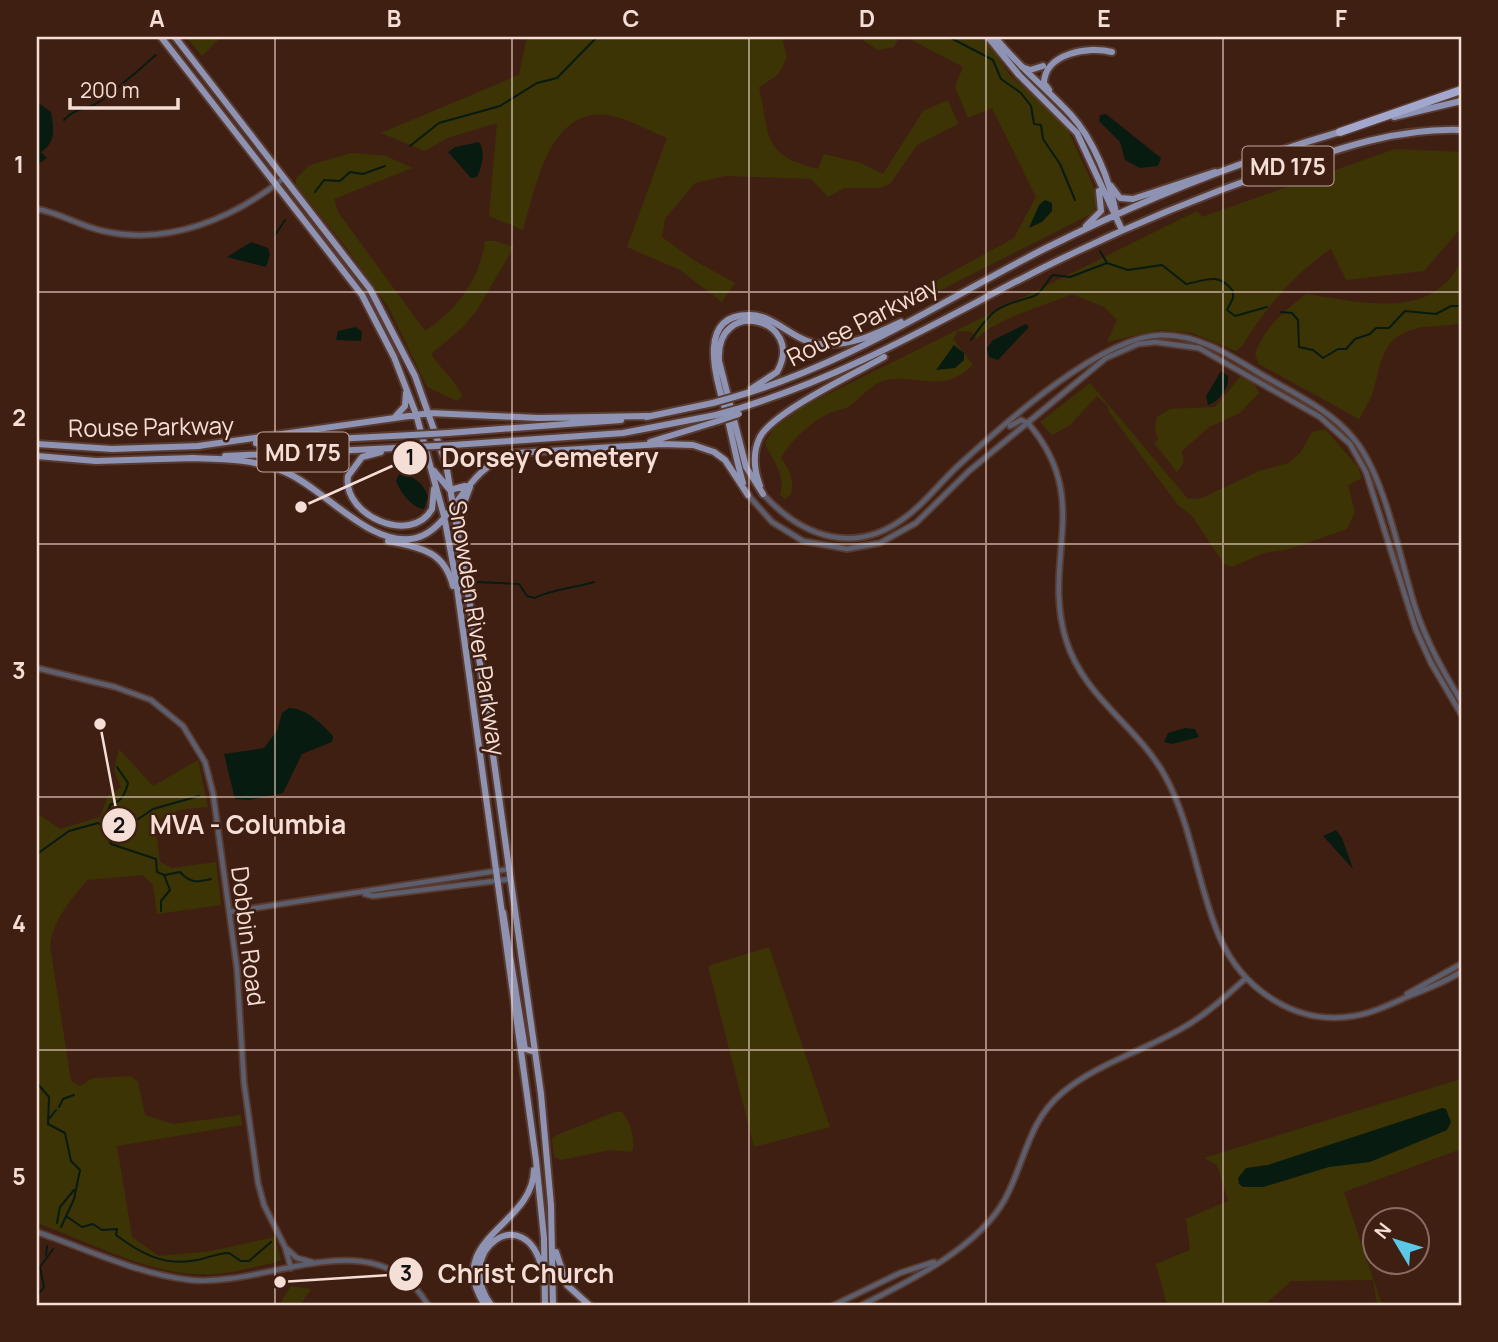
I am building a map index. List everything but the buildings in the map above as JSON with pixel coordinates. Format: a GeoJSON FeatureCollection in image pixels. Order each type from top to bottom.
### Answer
{"type":"FeatureCollection","features":[{"type":"Feature","properties":{"kind":"highway"},"geometry":{"type":"LineString","coordinates":[[1340,132],[1461,90]]}},
{"type":"Feature","properties":{"kind":"main road","name":"Snowden River Parkway"},"geometry":{"type":"LineString","coordinates":[[161,37],[362,295],[407,387],[432,466],[444,516],[461,618],[495,880],[532,1133],[541,1206],[545,1305]]}},
{"type":"Feature","properties":{"kind":"main road","name":"Snowden River Parkway"},"geometry":{"type":"LineString","coordinates":[[175,37],[370,289],[397,337],[430,413],[454,503],[535,1052],[551,1205],[553,1305]]}},
{"type":"Feature","properties":{"kind":"main road"},"geometry":{"type":"LineString","coordinates":[[988,37],[1019,75],[1071,125],[1114,192],[1128,200],[1251,161]]}},
{"type":"Feature","properties":{"kind":"main road"},"geometry":{"type":"LineString","coordinates":[[995,37],[1018,65],[1076,122],[1097,165],[1102,208],[1097,217],[1070,236]]}},
{"type":"Feature","properties":{"kind":"main road"},"geometry":{"type":"LineString","coordinates":[[1112,52],[1092,49],[1071,54],[1051,67],[1044,78],[1047,88],[1085,127],[1122,230]]}},
{"type":"Feature","properties":{"kind":"main road"},"geometry":{"type":"LineString","coordinates":[[1018,65],[1030,70],[1043,66]]}},
{"type":"Feature","properties":{"kind":"main road","name":"Rouse Parkway"},"geometry":{"type":"LineString","coordinates":[[37,444],[104,449],[198,446],[552,427],[648,416],[713,403],[769,387],[835,361],[1070,236],[1116,215],[1251,161],[1340,132],[1461,100]]}},
{"type":"Feature","properties":{"kind":"main road","name":"Rouse Parkway"},"geometry":{"type":"LineString","coordinates":[[37,456],[105,461],[453,445],[623,433],[717,418],[842,372],[1122,230],[1222,189],[1344,146],[1410,132],[1461,130]]}},
{"type":"Feature","properties":{"kind":"main road"},"geometry":{"type":"LineString","coordinates":[[748,495],[713,364],[715,340],[725,324],[736,317],[760,316],[805,341],[845,344],[865,338],[941,304]]}},
{"type":"Feature","properties":{"kind":"main road"},"geometry":{"type":"LineString","coordinates":[[734,397],[768,380],[781,363],[781,341],[763,322],[750,320],[733,326],[722,337],[718,354],[746,467],[763,494]]}},
{"type":"Feature","properties":{"kind":"main road"},"geometry":{"type":"LineString","coordinates":[[763,494],[754,459],[760,437],[769,425],[935,327]]}},
{"type":"Feature","properties":{"kind":"main road"},"geometry":{"type":"LineString","coordinates":[[394,357],[405,361],[426,400]]}},
{"type":"Feature","properties":{"kind":"main road"},"geometry":{"type":"LineString","coordinates":[[394,418],[405,406],[407,387]]}},
{"type":"Feature","properties":{"kind":"main road"},"geometry":{"type":"LineString","coordinates":[[198,446],[430,413],[538,418],[648,416]]}},
{"type":"Feature","properties":{"kind":"main road"},"geometry":{"type":"LineString","coordinates":[[621,448],[717,418]]}},
{"type":"Feature","properties":{"kind":"main road"},"geometry":{"type":"LineString","coordinates":[[191,458],[249,461],[275,468],[312,486],[377,533],[400,539],[423,535],[444,516],[481,470],[496,460],[515,453],[674,444],[708,449],[726,460],[748,495]]}},
{"type":"Feature","properties":{"kind":"main road"},"geometry":{"type":"LineString","coordinates":[[416,447],[374,453],[358,460],[349,471],[347,481],[352,499],[361,509],[383,522],[398,526],[415,525],[428,516],[434,504],[432,466]]}},
{"type":"Feature","properties":{"kind":"main road"},"geometry":{"type":"LineString","coordinates":[[432,466],[443,485],[452,491],[467,485]]}},
{"type":"Feature","properties":{"kind":"main road"},"geometry":{"type":"LineString","coordinates":[[473,619],[460,520],[465,496],[481,470]]}},
{"type":"Feature","properties":{"kind":"main road"},"geometry":{"type":"LineString","coordinates":[[344,511],[358,527],[375,536],[435,554],[448,570],[461,618]]}},
{"type":"Feature","properties":{"kind":"main road"},"geometry":{"type":"LineString","coordinates":[[498,898],[506,920],[526,1049],[535,1052]]}},
{"type":"Feature","properties":{"kind":"main road"},"geometry":{"type":"LineString","coordinates":[[485,1305],[474,1277],[477,1255],[488,1235],[515,1213],[529,1195],[533,1177],[532,1133]]}},
{"type":"Feature","properties":{"kind":"main road"},"geometry":{"type":"LineString","coordinates":[[551,1205],[560,1271],[572,1291],[589,1305]]}},
{"type":"Feature","properties":{"kind":"main road"},"geometry":{"type":"LineString","coordinates":[[491,1305],[481,1283],[480,1264],[489,1244],[507,1235],[521,1237],[533,1246],[541,1268],[545,1296]]}},
{"type":"Feature","properties":{"kind":"street"},"geometry":{"type":"LineString","coordinates":[[37,209],[102,231],[134,236],[158,235],[220,217],[285,177]]}},
{"type":"Feature","properties":{"kind":"street"},"geometry":{"type":"LineString","coordinates":[[763,494],[787,518],[816,533],[838,538],[875,533],[909,514],[961,463],[1094,357],[1123,342],[1165,335],[1190,338],[1221,350],[1333,418],[1363,450],[1377,483],[1422,627],[1461,702]]}},
{"type":"Feature","properties":{"kind":"street"},"geometry":{"type":"LineString","coordinates":[[748,495],[772,522],[803,541],[834,549],[870,546],[900,534],[916,523],[969,471],[1106,358],[1138,344],[1166,342],[1209,351],[1320,417],[1344,436],[1362,463],[1416,630],[1431,663],[1461,714]]}},
{"type":"Feature","properties":{"kind":"street"},"geometry":{"type":"LineString","coordinates":[[995,436],[1018,421],[1028,423],[1053,458],[1061,483],[1064,512],[1059,600],[1069,647],[1090,689],[1137,738],[1165,775],[1179,807],[1219,936],[1246,978],[1275,1002],[1310,1016],[1344,1018],[1382,1007],[1461,972]]}},
{"type":"Feature","properties":{"kind":"street","name":"Dobbin Road"},"geometry":{"type":"LineString","coordinates":[[37,668],[136,692],[165,710],[183,726],[201,753],[209,773],[240,988],[245,1090],[258,1183],[264,1205],[285,1247],[291,1268]]}},
{"type":"Feature","properties":{"kind":"street"},"geometry":{"type":"LineString","coordinates":[[229,912],[509,869]]}},
{"type":"Feature","properties":{"kind":"street"},"geometry":{"type":"LineString","coordinates":[[364,893],[373,896],[511,878]]}},
{"type":"Feature","properties":{"kind":"street"},"geometry":{"type":"LineString","coordinates":[[1382,1007],[1461,964]]}},
{"type":"Feature","properties":{"kind":"street"},"geometry":{"type":"LineString","coordinates":[[862,1305],[907,1282],[969,1241],[995,1214],[1011,1187],[1035,1125],[1062,1092],[1191,1023],[1246,978]]}},
{"type":"Feature","properties":{"kind":"street"},"geometry":{"type":"LineString","coordinates":[[37,1232],[143,1270],[179,1278],[234,1279],[344,1259],[383,1266],[410,1283],[428,1305]]}},
{"type":"Feature","properties":{"kind":"street"},"geometry":{"type":"LineString","coordinates":[[285,1247],[297,1258],[317,1262]]}},
{"type":"Feature","properties":{"kind":"street"},"geometry":{"type":"LineString","coordinates":[[834,1305],[900,1273],[938,1260]]}},
{"type":"Feature","properties":{"kind":"shaded area"},"geometry":{"type":"Polygon","coordinates":[[[186,37],[233,37],[220,38],[202,56],[186,37]]]}},
{"type":"Feature","properties":{"kind":"shaded area"},"geometry":{"type":"Polygon","coordinates":[[[527,37],[782,37],[787,58],[778,75],[759,87],[768,132],[778,150],[787,157],[818,169],[824,154],[861,163],[883,174],[923,111],[948,100],[958,124],[917,145],[890,184],[880,188],[844,188],[828,197],[811,179],[725,176],[695,183],[665,219],[662,237],[695,261],[735,283],[722,302],[680,270],[627,247],[667,138],[614,116],[587,116],[571,124],[548,154],[523,230],[489,216],[497,123],[447,138],[425,151],[381,133],[519,75],[527,37]]]}},
{"type":"Feature","properties":{"kind":"shaded area"},"geometry":{"type":"Polygon","coordinates":[[[858,37],[906,37],[899,38],[894,47],[878,50],[858,37]]]}},
{"type":"Feature","properties":{"kind":"shaded area"},"geometry":{"type":"Polygon","coordinates":[[[906,37],[985,37],[1010,75],[1064,122],[1099,198],[1093,213],[921,300],[919,290],[1014,238],[1036,197],[992,108],[968,118],[955,87],[963,67],[906,37]]]}},
{"type":"Feature","properties":{"kind":"shaded area"},"geometry":{"type":"Polygon","coordinates":[[[37,102],[51,112],[53,130],[52,140],[41,152],[47,158],[37,165],[37,102]]]}},
{"type":"Feature","properties":{"kind":"shaded area"},"geometry":{"type":"Polygon","coordinates":[[[1106,114],[1161,158],[1158,166],[1140,168],[1125,160],[1120,142],[1099,121],[1100,115],[1106,114]]]}},
{"type":"Feature","properties":{"kind":"shaded area"},"geometry":{"type":"Polygon","coordinates":[[[479,142],[483,155],[482,164],[477,177],[471,178],[448,152],[455,147],[479,142]]]}},
{"type":"Feature","properties":{"kind":"shaded area"},"geometry":{"type":"Polygon","coordinates":[[[1395,149],[1461,152],[1461,228],[1424,271],[1346,280],[1331,249],[1305,269],[1281,293],[1236,351],[1192,333],[1159,330],[1107,342],[1117,320],[1104,307],[1072,294],[1007,319],[977,339],[972,332],[958,331],[953,339],[973,365],[963,373],[944,381],[885,380],[873,386],[848,407],[820,418],[795,439],[781,458],[792,483],[791,494],[785,499],[780,495],[780,474],[765,443],[773,429],[802,407],[1197,211],[1202,217],[1395,149]]]}},
{"type":"Feature","properties":{"kind":"shaded area"},"geometry":{"type":"Polygon","coordinates":[[[352,153],[386,156],[412,168],[334,199],[338,212],[425,331],[437,323],[465,292],[478,268],[485,241],[514,247],[477,310],[462,328],[431,354],[459,390],[462,396],[457,401],[427,387],[389,308],[296,185],[296,178],[310,165],[352,153]]]}},
{"type":"Feature","properties":{"kind":"shaded area"},"geometry":{"type":"Polygon","coordinates":[[[1045,200],[1052,203],[1052,211],[1042,222],[1029,228],[1039,205],[1045,200]]]}},
{"type":"Feature","properties":{"kind":"shaded area"},"geometry":{"type":"Polygon","coordinates":[[[251,242],[268,248],[270,255],[266,267],[227,257],[251,242]]]}},
{"type":"Feature","properties":{"kind":"shaded area"},"geometry":{"type":"Polygon","coordinates":[[[1461,261],[1461,323],[1418,328],[1396,338],[1384,353],[1372,395],[1359,419],[1259,364],[1255,355],[1269,328],[1306,294],[1372,303],[1414,300],[1432,293],[1448,280],[1461,261]]]}},
{"type":"Feature","properties":{"kind":"shaded area"},"geometry":{"type":"Polygon","coordinates":[[[1026,324],[1029,327],[998,360],[989,357],[987,348],[993,340],[1026,324]]]}},
{"type":"Feature","properties":{"kind":"shaded area"},"geometry":{"type":"Polygon","coordinates":[[[356,327],[362,332],[361,341],[336,340],[338,331],[356,327]]]}},
{"type":"Feature","properties":{"kind":"shaded area"},"geometry":{"type":"Polygon","coordinates":[[[954,345],[964,353],[964,360],[955,368],[936,370],[954,345]]]}},
{"type":"Feature","properties":{"kind":"shaded area"},"geometry":{"type":"Polygon","coordinates":[[[1221,371],[1228,376],[1227,385],[1220,397],[1208,405],[1206,396],[1221,371]]]}},
{"type":"Feature","properties":{"kind":"shaded area"},"geometry":{"type":"Polygon","coordinates":[[[1240,377],[1253,382],[1259,393],[1240,413],[1209,427],[1182,451],[1184,462],[1177,472],[1154,443],[1158,440],[1155,428],[1157,417],[1170,409],[1215,407],[1240,377]]]}},
{"type":"Feature","properties":{"kind":"shaded area"},"geometry":{"type":"Polygon","coordinates":[[[1090,383],[1188,499],[1202,498],[1259,471],[1289,463],[1301,452],[1312,432],[1325,429],[1358,467],[1362,478],[1348,485],[1355,512],[1347,529],[1290,549],[1264,553],[1232,567],[1224,564],[1192,516],[1178,505],[1109,412],[1108,406],[1097,396],[1070,425],[1052,435],[1040,422],[1090,383]]]}},
{"type":"Feature","properties":{"kind":"shaded area"},"geometry":{"type":"Polygon","coordinates":[[[399,474],[413,478],[424,488],[428,497],[424,509],[415,506],[403,494],[396,481],[399,474]]]}},
{"type":"Feature","properties":{"kind":"shaded area"},"geometry":{"type":"Polygon","coordinates":[[[289,708],[302,711],[313,718],[333,736],[332,742],[302,754],[283,793],[249,800],[235,799],[224,754],[264,748],[277,731],[282,713],[289,708]]]}},
{"type":"Feature","properties":{"kind":"shaded area"},"geometry":{"type":"Polygon","coordinates":[[[1185,728],[1195,729],[1199,737],[1172,744],[1164,742],[1168,733],[1185,728]]]}},
{"type":"Feature","properties":{"kind":"shaded area"},"geometry":{"type":"Polygon","coordinates":[[[119,749],[153,786],[198,760],[208,807],[179,810],[155,822],[160,862],[172,868],[216,862],[221,905],[157,914],[153,885],[143,875],[87,880],[59,919],[50,946],[71,1081],[80,1086],[93,1078],[131,1076],[138,1082],[145,1115],[173,1124],[241,1115],[242,1125],[117,1146],[132,1237],[159,1256],[211,1251],[275,1237],[281,1260],[273,1263],[214,1274],[168,1271],[124,1258],[37,1223],[37,813],[60,829],[100,817],[108,796],[121,787],[114,770],[119,749]]]}},
{"type":"Feature","properties":{"kind":"shaded area"},"geometry":{"type":"Polygon","coordinates":[[[1336,830],[1342,838],[1353,869],[1323,836],[1336,830]]]}},
{"type":"Feature","properties":{"kind":"shaded area"},"geometry":{"type":"Polygon","coordinates":[[[769,947],[830,1127],[754,1147],[708,966],[769,947]]]}},
{"type":"Feature","properties":{"kind":"shaded area"},"geometry":{"type":"Polygon","coordinates":[[[1461,1079],[1461,1149],[1344,1192],[1362,1246],[1362,1276],[1372,1276],[1382,1305],[1377,1305],[1373,1280],[1291,1281],[1264,1305],[1167,1305],[1156,1264],[1190,1250],[1186,1219],[1228,1201],[1217,1165],[1204,1158],[1461,1079]]]}},
{"type":"Feature","properties":{"kind":"shaded area"},"geometry":{"type":"Polygon","coordinates":[[[1442,1108],[1446,1109],[1451,1122],[1447,1130],[1370,1162],[1329,1167],[1263,1187],[1243,1187],[1239,1184],[1238,1178],[1246,1168],[1268,1165],[1442,1108]]]}},
{"type":"Feature","properties":{"kind":"shaded area"},"geometry":{"type":"Polygon","coordinates":[[[615,1112],[622,1112],[630,1126],[633,1136],[632,1152],[610,1150],[561,1160],[554,1157],[552,1139],[557,1135],[615,1112]]]}},
{"type":"Feature","properties":{"kind":"shaded area"},"geometry":{"type":"Polygon","coordinates":[[[291,1286],[311,1289],[300,1305],[279,1305],[291,1286]]]}},
{"type":"Feature","properties":{"kind":"waterway"},"geometry":{"type":"LineString","coordinates":[[410,146],[439,123],[500,106],[537,83],[557,78],[597,37]]}},
{"type":"Feature","properties":{"kind":"waterway"},"geometry":{"type":"LineString","coordinates":[[949,37],[993,60],[1001,79],[1021,93],[1031,106],[1034,124],[1041,125],[1043,139],[1060,164],[1075,200]]}},
{"type":"Feature","properties":{"kind":"waterway"},"geometry":{"type":"LineString","coordinates":[[64,120],[72,113],[99,102],[156,55]]}},
{"type":"Feature","properties":{"kind":"waterway"},"geometry":{"type":"LineString","coordinates":[[315,192],[324,180],[340,181],[350,172],[363,174],[385,166]]}},
{"type":"Feature","properties":{"kind":"waterway"},"geometry":{"type":"LineString","coordinates":[[275,235],[285,220]]}},
{"type":"Feature","properties":{"kind":"waterway"},"geometry":{"type":"LineString","coordinates":[[1100,251],[1107,263],[1128,270],[1162,265],[1186,284],[1211,279],[1222,281],[1233,291],[1233,298],[1227,310],[1235,316],[1267,307]]}},
{"type":"Feature","properties":{"kind":"waterway"},"geometry":{"type":"LineString","coordinates":[[971,340],[991,314],[1004,306],[1037,294],[1053,275],[1070,277],[1107,263]]}},
{"type":"Feature","properties":{"kind":"waterway"},"geometry":{"type":"LineString","coordinates":[[1281,312],[1292,313],[1298,320],[1299,347],[1313,350],[1323,358],[1338,349],[1346,349],[1355,339],[1370,334],[1376,328],[1389,328],[1405,311],[1436,314],[1451,306],[1461,306]]}},
{"type":"Feature","properties":{"kind":"waterway"},"geometry":{"type":"LineString","coordinates":[[476,582],[519,584],[527,596],[535,598],[594,582]]}},
{"type":"Feature","properties":{"kind":"waterway"},"geometry":{"type":"LineString","coordinates":[[102,823],[111,804],[120,799],[128,783],[117,767]]}},
{"type":"Feature","properties":{"kind":"waterway"},"geometry":{"type":"LineString","coordinates":[[37,854],[69,831],[98,823],[108,830],[131,824],[153,809],[199,796]]}},
{"type":"Feature","properties":{"kind":"waterway"},"geometry":{"type":"LineString","coordinates":[[101,825],[111,844],[156,859],[157,872],[164,875],[170,890],[161,901],[161,911]]}},
{"type":"Feature","properties":{"kind":"waterway"},"geometry":{"type":"LineString","coordinates":[[165,875],[180,872],[194,881],[211,879]]}},
{"type":"Feature","properties":{"kind":"waterway"},"geometry":{"type":"LineString","coordinates":[[37,1083],[49,1097],[48,1124],[65,1133],[71,1161],[80,1170],[74,1199],[61,1227]]}},
{"type":"Feature","properties":{"kind":"waterway"},"geometry":{"type":"LineString","coordinates":[[59,1107],[63,1099],[74,1095]]}},
{"type":"Feature","properties":{"kind":"waterway"},"geometry":{"type":"LineString","coordinates":[[48,1120],[56,1110]]}},
{"type":"Feature","properties":{"kind":"waterway"},"geometry":{"type":"LineString","coordinates":[[57,1223],[60,1207],[74,1190]]}},
{"type":"Feature","properties":{"kind":"waterway"},"geometry":{"type":"LineString","coordinates":[[66,1216],[82,1227],[93,1224],[102,1230],[117,1229],[116,1235],[134,1247],[153,1257],[174,1262],[229,1253],[241,1261],[249,1261],[271,1242]]}},
{"type":"Feature","properties":{"kind":"waterway"},"geometry":{"type":"LineString","coordinates":[[46,1255],[47,1246]]}},
{"type":"Feature","properties":{"kind":"waterway"},"geometry":{"type":"LineString","coordinates":[[37,1296],[44,1287],[40,1267],[53,1249]]}},
{"type":"Feature","properties":{"kind":"place","name":"Dorsey Cemetery"},"geometry":{"type":"Point","coordinates":[301,507]}},
{"type":"Feature","properties":{"kind":"place","name":"MVA - Columbia"},"geometry":{"type":"Point","coordinates":[100,724]}},
{"type":"Feature","properties":{"kind":"place","name":"Christ Church"},"geometry":{"type":"Point","coordinates":[280,1282]}}]}
